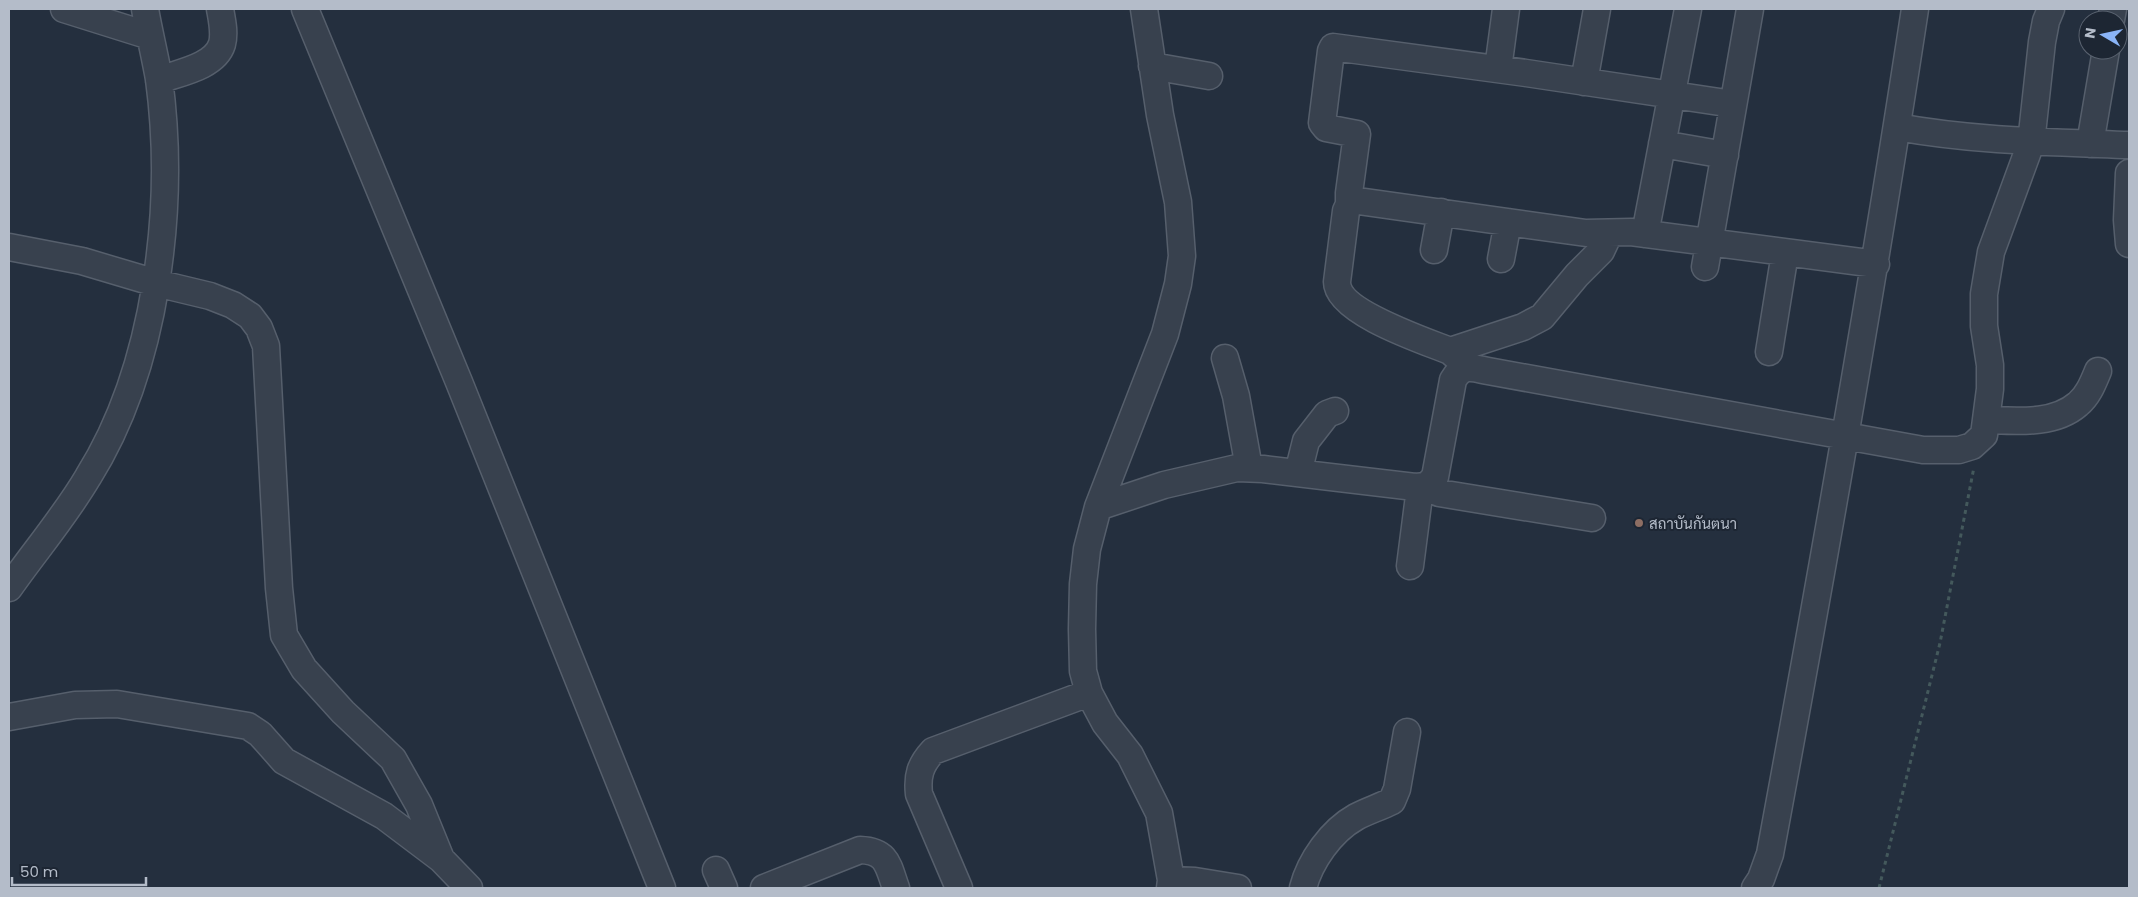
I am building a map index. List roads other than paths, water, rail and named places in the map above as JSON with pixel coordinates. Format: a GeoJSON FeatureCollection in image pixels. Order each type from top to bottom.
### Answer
{"type":"FeatureCollection","features":[{"type":"Feature","properties":{"kind":"lane"},"geometry":{"type":"LineString","coordinates":[[9,588],[88,478],[105,446],[139,360],[156,283],[163,215],[164,162],[159,80],[145,9]]}},
{"type":"Feature","properties":{"kind":"lane"},"geometry":{"type":"LineString","coordinates":[[159,80],[203,64],[217,54],[222,44],[223,28],[220,9]]}},
{"type":"Feature","properties":{"kind":"lane"},"geometry":{"type":"LineString","coordinates":[[305,9],[459,382],[662,888]]}},
{"type":"Feature","properties":{"kind":"lane"},"geometry":{"type":"LineString","coordinates":[[1144,9],[1152,66],[1178,202],[1182,256],[1178,284],[1166,334],[1098,506],[1087,549],[1083,584],[1083,671],[1089,693],[1105,723],[1130,755],[1159,813],[1171,884],[1195,881],[1238,888]]}},
{"type":"Feature","properties":{"kind":"lane"},"geometry":{"type":"LineString","coordinates":[[1498,69],[1506,9]]}},
{"type":"Feature","properties":{"kind":"lane"},"geometry":{"type":"LineString","coordinates":[[1584,82],[1597,9]]}},
{"type":"Feature","properties":{"kind":"lane"},"geometry":{"type":"LineString","coordinates":[[1645,234],[1688,9]]}},
{"type":"Feature","properties":{"kind":"lane"},"geometry":{"type":"LineString","coordinates":[[1707,255],[1750,9]]}},
{"type":"Feature","properties":{"kind":"lane"},"geometry":{"type":"LineString","coordinates":[[1755,888],[1761,879],[1770,854],[1876,264],[1915,9]]}},
{"type":"Feature","properties":{"kind":"lane"},"geometry":{"type":"LineString","coordinates":[[1733,104],[1333,47],[1330,51],[1322,122],[1326,128],[1357,134],[1337,288],[1352,306],[1377,320],[1456,360],[1488,371],[1923,450],[1958,450],[1972,446],[1984,435],[1987,420],[1990,365],[1984,326],[1984,294],[1991,252],[2031,143],[2042,42],[2046,21],[2051,9]]}},
{"type":"Feature","properties":{"kind":"lane"},"geometry":{"type":"LineString","coordinates":[[78,12],[150,36]]}},
{"type":"Feature","properties":{"kind":"lane"},"geometry":{"type":"LineString","coordinates":[[2090,144],[2104,60]]}},
{"type":"Feature","properties":{"kind":"lane"},"geometry":{"type":"LineString","coordinates":[[1152,66],[1209,76]]}},
{"type":"Feature","properties":{"kind":"lane"},"geometry":{"type":"LineString","coordinates":[[1897,127],[1924,132],[2031,143],[2129,145]]}},
{"type":"Feature","properties":{"kind":"lane"},"geometry":{"type":"LineString","coordinates":[[1662,144],[1725,155]]}},
{"type":"Feature","properties":{"kind":"lane"},"geometry":{"type":"LineString","coordinates":[[2129,173],[2127,220],[2129,244]]}},
{"type":"Feature","properties":{"kind":"lane"},"geometry":{"type":"LineString","coordinates":[[1349,202],[1354,200],[1586,233],[1609,234],[1631,232],[1645,234],[1707,255],[1785,253],[1876,264]]}},
{"type":"Feature","properties":{"kind":"lane"},"geometry":{"type":"LineString","coordinates":[[1434,250],[1441,212]]}},
{"type":"Feature","properties":{"kind":"lane"},"geometry":{"type":"LineString","coordinates":[[1501,259],[1508,222]]}},
{"type":"Feature","properties":{"kind":"lane"},"geometry":{"type":"LineString","coordinates":[[1456,360],[1542,317],[1601,250],[1609,234]]}},
{"type":"Feature","properties":{"kind":"lane"},"geometry":{"type":"LineString","coordinates":[[9,247],[82,261],[156,283],[210,296],[233,305],[250,316],[259,328],[266,346],[279,588],[284,635],[304,669],[343,712],[392,759],[419,805],[441,858]]}},
{"type":"Feature","properties":{"kind":"lane"},"geometry":{"type":"LineString","coordinates":[[1769,352],[1785,253]]}},
{"type":"Feature","properties":{"kind":"lane"},"geometry":{"type":"LineString","coordinates":[[1225,358],[1236,396],[1249,468]]}},
{"type":"Feature","properties":{"kind":"lane"},"geometry":{"type":"LineString","coordinates":[[1410,566],[1425,485],[1435,477],[1454,380],[1458,372],[1456,360]]}},
{"type":"Feature","properties":{"kind":"lane"},"geometry":{"type":"LineString","coordinates":[[1987,420],[2040,420],[2070,410],[2088,392],[2098,371]]}},
{"type":"Feature","properties":{"kind":"lane"},"geometry":{"type":"LineString","coordinates":[[1298,473],[1306,441],[1327,414],[1335,411]]}},
{"type":"Feature","properties":{"kind":"lane"},"geometry":{"type":"LineString","coordinates":[[1098,506],[1164,485],[1225,470],[1249,468],[1425,485],[1439,493],[1592,518]]}},
{"type":"Feature","properties":{"kind":"lane"},"geometry":{"type":"LineString","coordinates":[[959,888],[919,794],[918,779],[923,762],[933,751],[1089,693]]}},
{"type":"Feature","properties":{"kind":"lane"},"geometry":{"type":"LineString","coordinates":[[9,717],[75,705],[117,704],[248,726],[260,734],[284,761],[384,816],[441,858],[469,888]]}},
{"type":"Feature","properties":{"kind":"lane"},"geometry":{"type":"LineString","coordinates":[[1304,888],[1306,876],[1317,856],[1337,832],[1355,818],[1392,801],[1397,788],[1407,732]]}},
{"type":"Feature","properties":{"kind":"lane"},"geometry":{"type":"LineString","coordinates":[[764,888],[860,850],[872,850],[885,858],[896,888]]}},
{"type":"Feature","properties":{"kind":"place","name":"สถาบันกันตนา"},"geometry":{"type":"Point","coordinates":[1639,523]}}]}
